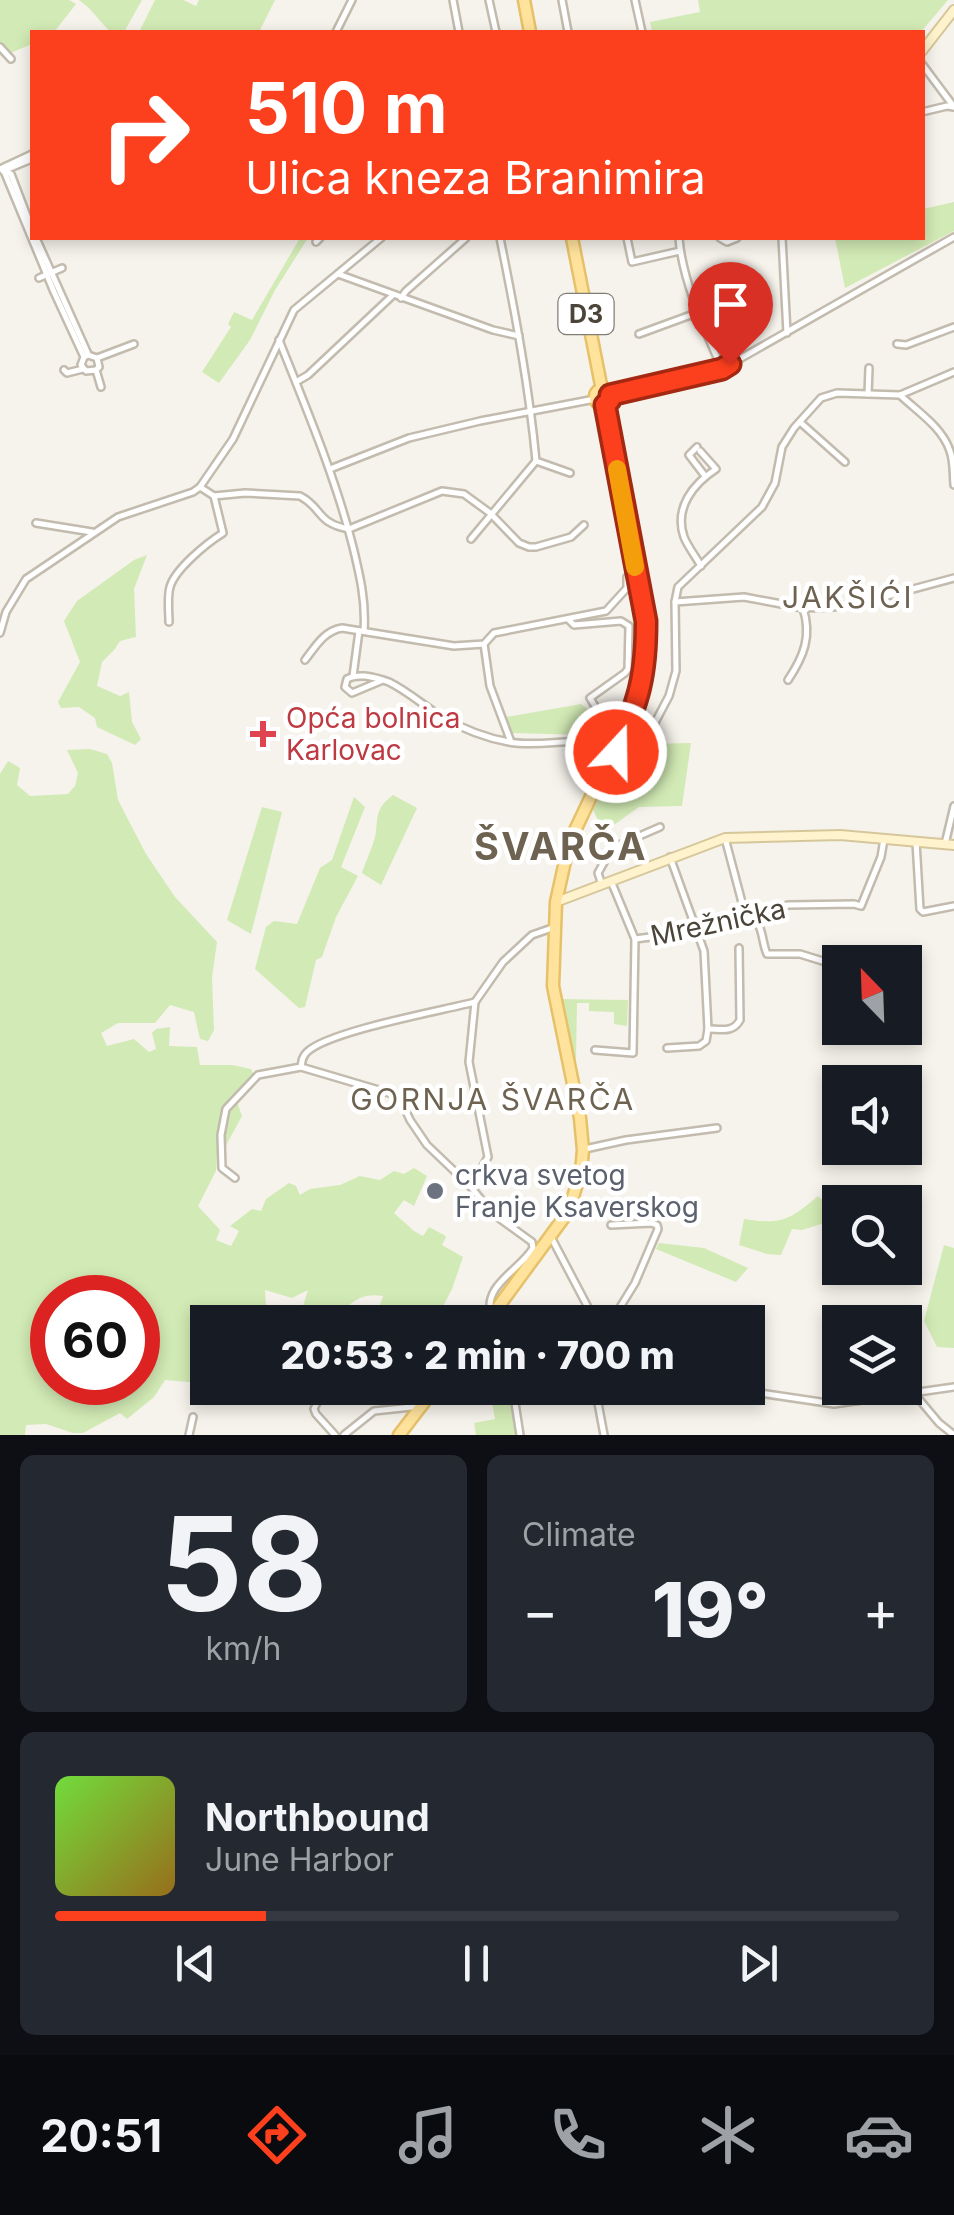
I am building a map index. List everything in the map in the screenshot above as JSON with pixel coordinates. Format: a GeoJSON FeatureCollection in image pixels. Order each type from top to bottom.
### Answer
{"type":"FeatureCollection","features":[{"type":"Feature","properties":{"kind":"main road"},"geometry":{"type":"LineString","coordinates":[[524,0],[530,30]]}},
{"type":"Feature","properties":{"kind":"main road","name":"D3"},"geometry":{"type":"LineString","coordinates":[[572,240],[646,621],[641,684],[630,716],[631,741],[624,750]]}},
{"type":"Feature","properties":{"kind":"main road"},"geometry":{"type":"LineString","coordinates":[[609,727],[630,716],[634,728],[645,736]]}},
{"type":"Feature","properties":{"kind":"main road"},"geometry":{"type":"LineString","coordinates":[[609,727],[629,733]]}},
{"type":"Feature","properties":{"kind":"main road"},"geometry":{"type":"LineString","coordinates":[[609,727],[608,746],[612,751],[624,750]]}},
{"type":"Feature","properties":{"kind":"main road"},"geometry":{"type":"LineString","coordinates":[[592,742],[602,750],[607,762]]}},
{"type":"Feature","properties":{"kind":"main road"},"geometry":{"type":"LineString","coordinates":[[500,1305],[568,1212],[581,1172],[580,1118],[553,986],[556,902],[569,843],[607,762],[608,746]]}},
{"type":"Feature","properties":{"kind":"main road"},"geometry":{"type":"LineString","coordinates":[[607,762],[624,750]]}},
{"type":"Feature","properties":{"kind":"main road"},"geometry":{"type":"LineString","coordinates":[[405,1432],[422,1406]]}},
{"type":"Feature","properties":{"kind":"street"},"geometry":{"type":"LineString","coordinates":[[337,30],[352,0]]}},
{"type":"Feature","properties":{"kind":"street"},"geometry":{"type":"LineString","coordinates":[[453,0],[459,30]]}},
{"type":"Feature","properties":{"kind":"street"},"geometry":{"type":"LineString","coordinates":[[489,0],[496,30]]}},
{"type":"Feature","properties":{"kind":"street"},"geometry":{"type":"LineString","coordinates":[[562,0],[568,30]]}},
{"type":"Feature","properties":{"kind":"street"},"geometry":{"type":"LineString","coordinates":[[635,0],[642,30]]}},
{"type":"Feature","properties":{"kind":"street"},"geometry":{"type":"LineString","coordinates":[[925,46],[954,10]]}},
{"type":"Feature","properties":{"kind":"street"},"geometry":{"type":"LineString","coordinates":[[0,47],[11,58]]}},
{"type":"Feature","properties":{"kind":"street"},"geometry":{"type":"LineString","coordinates":[[925,68],[954,107]]}},
{"type":"Feature","properties":{"kind":"street"},"geometry":{"type":"LineString","coordinates":[[925,111],[954,107]]}},
{"type":"Feature","properties":{"kind":"street"},"geometry":{"type":"LineString","coordinates":[[6,170],[30,157]]}},
{"type":"Feature","properties":{"kind":"street"},"geometry":{"type":"LineString","coordinates":[[6,170],[30,224]]}},
{"type":"Feature","properties":{"kind":"street"},"geometry":{"type":"LineString","coordinates":[[6,170],[30,228]]}},
{"type":"Feature","properties":{"kind":"street"},"geometry":{"type":"LineString","coordinates":[[330,469],[409,438],[722,369],[954,237]]}},
{"type":"Feature","properties":{"kind":"street"},"geometry":{"type":"LineString","coordinates":[[35,240],[86,356],[98,360]]}},
{"type":"Feature","properties":{"kind":"street"},"geometry":{"type":"LineString","coordinates":[[37,240],[49,274]]}},
{"type":"Feature","properties":{"kind":"street"},"geometry":{"type":"LineString","coordinates":[[0,633],[6,612],[26,579],[118,517],[200,487],[232,440],[294,310],[378,240]]}},
{"type":"Feature","properties":{"kind":"street"},"geometry":{"type":"LineString","coordinates":[[296,382],[308,376],[464,240]]}},
{"type":"Feature","properties":{"kind":"street"},"geometry":{"type":"LineString","coordinates":[[471,538],[536,462],[531,410],[500,240]]}},
{"type":"Feature","properties":{"kind":"street"},"geometry":{"type":"LineString","coordinates":[[627,240],[632,262],[680,251]]}},
{"type":"Feature","properties":{"kind":"street"},"geometry":{"type":"LineString","coordinates":[[679,240],[699,312],[722,369]]}},
{"type":"Feature","properties":{"kind":"street"},"geometry":{"type":"LineString","coordinates":[[782,240],[787,332]]}},
{"type":"Feature","properties":{"kind":"street"},"geometry":{"type":"LineString","coordinates":[[39,278],[62,268]]}},
{"type":"Feature","properties":{"kind":"street"},"geometry":{"type":"LineString","coordinates":[[337,274],[519,336]]}},
{"type":"Feature","properties":{"kind":"street"},"geometry":{"type":"LineString","coordinates":[[638,334],[699,312]]}},
{"type":"Feature","properties":{"kind":"street"},"geometry":{"type":"LineString","coordinates":[[703,323],[733,318],[733,328]]}},
{"type":"Feature","properties":{"kind":"street"},"geometry":{"type":"LineString","coordinates":[[898,344],[906,346],[954,326]]}},
{"type":"Feature","properties":{"kind":"street"},"geometry":{"type":"LineString","coordinates":[[279,340],[330,469],[365,595],[353,676],[345,683],[347,692],[383,680]]}},
{"type":"Feature","properties":{"kind":"street"},"geometry":{"type":"LineString","coordinates":[[101,388],[94,371],[98,360],[134,344]]}},
{"type":"Feature","properties":{"kind":"street"},"geometry":{"type":"LineString","coordinates":[[80,368],[86,356]]}},
{"type":"Feature","properties":{"kind":"street"},"geometry":{"type":"LineString","coordinates":[[868,394],[869,368]]}},
{"type":"Feature","properties":{"kind":"street"},"geometry":{"type":"LineString","coordinates":[[64,370],[94,371]]}},
{"type":"Feature","properties":{"kind":"street"},"geometry":{"type":"LineString","coordinates":[[624,750],[645,736],[663,708],[674,678],[678,588],[762,507],[775,483],[782,447],[800,422],[826,396],[838,392],[900,395],[954,372]]}},
{"type":"Feature","properties":{"kind":"street"},"geometry":{"type":"LineString","coordinates":[[900,395],[934,426],[948,446],[954,485]]}},
{"type":"Feature","properties":{"kind":"street"},"geometry":{"type":"LineString","coordinates":[[800,422],[845,462]]}},
{"type":"Feature","properties":{"kind":"street"},"geometry":{"type":"LineString","coordinates":[[702,566],[684,538],[681,517],[686,497],[716,469],[698,449],[689,455],[705,476]]}},
{"type":"Feature","properties":{"kind":"street"},"geometry":{"type":"LineString","coordinates":[[536,462],[570,473]]}},
{"type":"Feature","properties":{"kind":"street"},"geometry":{"type":"LineString","coordinates":[[200,487],[214,496],[300,496],[329,524],[349,529],[442,492],[464,494],[529,547],[571,537],[584,525]]}},
{"type":"Feature","properties":{"kind":"street"},"geometry":{"type":"LineString","coordinates":[[169,622],[170,586],[184,562],[222,533],[214,496]]}},
{"type":"Feature","properties":{"kind":"street"},"geometry":{"type":"LineString","coordinates":[[36,523],[95,532]]}},
{"type":"Feature","properties":{"kind":"street"},"geometry":{"type":"LineString","coordinates":[[305,660],[324,636],[342,628],[454,646],[484,644],[494,634],[606,610],[627,588],[627,577]]}},
{"type":"Feature","properties":{"kind":"street"},"geometry":{"type":"LineString","coordinates":[[675,602],[744,596],[803,608],[849,605],[954,578]]}},
{"type":"Feature","properties":{"kind":"street"},"geometry":{"type":"LineString","coordinates":[[788,680],[804,653],[808,635],[803,608]]}},
{"type":"Feature","properties":{"kind":"street"},"geometry":{"type":"LineString","coordinates":[[568,619],[574,625],[620,621],[628,626],[626,673],[590,698],[609,727],[592,742]]}},
{"type":"Feature","properties":{"kind":"street"},"geometry":{"type":"LineString","coordinates":[[484,644],[490,686],[511,742]]}},
{"type":"Feature","properties":{"kind":"street"},"geometry":{"type":"LineString","coordinates":[[353,676],[383,680],[475,733],[511,742],[592,742],[608,746]]}},
{"type":"Feature","properties":{"kind":"street"},"geometry":{"type":"LineString","coordinates":[[629,733],[645,736]]}},
{"type":"Feature","properties":{"kind":"street"},"geometry":{"type":"LineString","coordinates":[[556,902],[725,838],[840,835],[950,845],[954,806]]}},
{"type":"Feature","properties":{"kind":"street"},"geometry":{"type":"LineString","coordinates":[[595,1050],[633,1052],[635,939],[598,873],[612,848],[660,827]]}},
{"type":"Feature","properties":{"kind":"street"},"geometry":{"type":"LineString","coordinates":[[725,838],[747,916],[760,928],[767,954],[800,954],[822,961]]}},
{"type":"Feature","properties":{"kind":"street","name":"Mrežnička"},"geometry":{"type":"LineString","coordinates":[[635,939],[698,931],[788,905],[862,906],[884,838]]}},
{"type":"Feature","properties":{"kind":"street"},"geometry":{"type":"LineString","coordinates":[[916,842],[920,909],[923,912],[954,906]]}},
{"type":"Feature","properties":{"kind":"street"},"geometry":{"type":"LineString","coordinates":[[668,1048],[698,1046],[706,1042],[708,1029],[704,950],[670,857]]}},
{"type":"Feature","properties":{"kind":"street"},"geometry":{"type":"LineString","coordinates":[[560,883],[574,895]]}},
{"type":"Feature","properties":{"kind":"street"},"geometry":{"type":"LineString","coordinates":[[471,1187],[488,1157],[469,1062],[475,1002],[503,962],[532,935],[555,927]]}},
{"type":"Feature","properties":{"kind":"street"},"geometry":{"type":"LineString","coordinates":[[708,1029],[730,1030],[740,1020],[740,948]]}},
{"type":"Feature","properties":{"kind":"street"},"geometry":{"type":"LineString","coordinates":[[301,1067],[308,1052],[324,1042],[475,1002]]}},
{"type":"Feature","properties":{"kind":"street"},"geometry":{"type":"LineString","coordinates":[[235,1178],[222,1168],[221,1135],[226,1109],[258,1075],[301,1067],[399,1096],[418,1133],[492,1213],[532,1242],[527,1257],[494,1288],[489,1305]]}},
{"type":"Feature","properties":{"kind":"street"},"geometry":{"type":"LineString","coordinates":[[582,1150],[718,1128]]}},
{"type":"Feature","properties":{"kind":"street"},"geometry":{"type":"LineString","coordinates":[[610,1224],[651,1223],[658,1229],[636,1282],[622,1305]]}},
{"type":"Feature","properties":{"kind":"street"},"geometry":{"type":"LineString","coordinates":[[550,1237],[587,1305]]}},
{"type":"Feature","properties":{"kind":"street"},"geometry":{"type":"LineString","coordinates":[[922,1391],[954,1387]]}},
{"type":"Feature","properties":{"kind":"street"},"geometry":{"type":"LineString","coordinates":[[765,1394],[822,1402]]}},
{"type":"Feature","properties":{"kind":"street"},"geometry":{"type":"LineString","coordinates":[[922,1403],[954,1434]]}},
{"type":"Feature","properties":{"kind":"street"},"geometry":{"type":"LineString","coordinates":[[316,1405],[316,1414],[335,1435]]}},
{"type":"Feature","properties":{"kind":"street"},"geometry":{"type":"LineString","coordinates":[[515,1405],[520,1435]]}},
{"type":"Feature","properties":{"kind":"street"},"geometry":{"type":"LineString","coordinates":[[599,1405],[604,1435]]}},
{"type":"Feature","properties":{"kind":"street"},"geometry":{"type":"LineString","coordinates":[[344,1435],[374,1411],[422,1406]]}},
{"type":"Feature","properties":{"kind":"street"},"geometry":{"type":"LineString","coordinates":[[189,1435],[193,1417]]}},
{"type":"Feature","properties":{"kind":"green space"},"geometry":{"type":"Polygon","coordinates":[[[0,0],[69,0],[76,4],[56,30],[30,30],[30,45],[10,53],[0,42],[0,0]]]}},
{"type":"Feature","properties":{"kind":"green space"},"geometry":{"type":"Polygon","coordinates":[[[79,0],[142,0],[125,30],[108,30],[79,0]]]}},
{"type":"Feature","properties":{"kind":"green space"},"geometry":{"type":"Polygon","coordinates":[[[155,0],[183,0],[196,6],[199,0],[275,0],[260,30],[140,30],[155,0]]]}},
{"type":"Feature","properties":{"kind":"green space"},"geometry":{"type":"Polygon","coordinates":[[[698,0],[948,0],[923,30],[652,30],[650,22],[700,12],[698,0]]]}},
{"type":"Feature","properties":{"kind":"green space"},"geometry":{"type":"Polygon","coordinates":[[[954,202],[954,231],[845,288],[835,240],[925,240],[925,209],[954,202]]]}},
{"type":"Feature","properties":{"kind":"green space"},"geometry":{"type":"Polygon","coordinates":[[[299,240],[307,240],[250,340],[219,383],[202,372],[231,327],[228,324],[234,312],[252,320],[299,240]]]}},
{"type":"Feature","properties":{"kind":"green space"},"geometry":{"type":"Polygon","coordinates":[[[147,555],[134,589],[136,637],[120,641],[102,662],[97,686],[120,696],[129,692],[132,722],[141,739],[135,745],[97,727],[95,718],[79,707],[61,708],[58,702],[80,662],[64,621],[77,601],[147,555]]]}},
{"type":"Feature","properties":{"kind":"green space"},"geometry":{"type":"Polygon","coordinates":[[[634,595],[641,645],[629,697],[622,713],[617,717],[604,716],[596,730],[586,735],[512,733],[506,717],[581,704],[596,716],[626,701],[633,662],[630,596],[634,595]]]}},
{"type":"Feature","properties":{"kind":"green space"},"geometry":{"type":"Polygon","coordinates":[[[691,743],[682,806],[639,807],[604,832],[593,810],[620,759],[644,744],[691,743]]]}},
{"type":"Feature","properties":{"kind":"green space"},"geometry":{"type":"Polygon","coordinates":[[[90,749],[107,754],[118,800],[146,854],[175,897],[217,942],[212,977],[214,1030],[208,1041],[200,1039],[194,1012],[170,1005],[155,1023],[118,1023],[101,1033],[107,1046],[134,1039],[149,1052],[156,1049],[152,1033],[170,1027],[169,1046],[197,1047],[200,1065],[251,1069],[257,1081],[237,1102],[242,1116],[224,1149],[217,1151],[216,1171],[198,1206],[220,1230],[216,1240],[231,1246],[239,1231],[230,1226],[252,1209],[261,1211],[266,1199],[289,1183],[296,1186],[300,1195],[360,1176],[380,1180],[394,1171],[404,1174],[414,1168],[427,1176],[414,1206],[404,1200],[394,1213],[423,1236],[429,1227],[444,1235],[442,1245],[463,1257],[444,1305],[380,1305],[383,1296],[376,1295],[349,1305],[303,1305],[308,1290],[292,1298],[265,1290],[266,1305],[190,1305],[190,1382],[165,1380],[160,1388],[160,1275],[30,1275],[30,1405],[144,1405],[127,1419],[120,1413],[83,1433],[46,1424],[26,1425],[25,1435],[0,1435],[0,774],[8,761],[20,768],[17,785],[30,796],[68,794],[78,773],[67,750],[90,749]]]}},
{"type":"Feature","properties":{"kind":"green space"},"geometry":{"type":"Polygon","coordinates":[[[393,795],[417,808],[381,885],[362,873],[375,837],[379,811],[393,795]]]}},
{"type":"Feature","properties":{"kind":"green space"},"geometry":{"type":"Polygon","coordinates":[[[354,797],[365,807],[341,867],[358,876],[336,917],[322,957],[316,960],[305,1007],[299,1008],[255,969],[266,927],[274,921],[297,924],[320,868],[332,860],[354,797]]]}},
{"type":"Feature","properties":{"kind":"green space"},"geometry":{"type":"Polygon","coordinates":[[[262,807],[282,812],[251,934],[227,920],[262,807]]]}},
{"type":"Feature","properties":{"kind":"green space"},"geometry":{"type":"Polygon","coordinates":[[[556,999],[628,1000],[627,1026],[614,1024],[614,1012],[589,1011],[589,1003],[577,1003],[576,1060],[567,1061],[556,999]]]}},
{"type":"Feature","properties":{"kind":"green space"},"geometry":{"type":"Polygon","coordinates":[[[818,1196],[822,1200],[822,1224],[792,1229],[781,1255],[739,1245],[744,1219],[784,1219],[818,1196]]]}},
{"type":"Feature","properties":{"kind":"green space"},"geometry":{"type":"Polygon","coordinates":[[[659,1243],[704,1248],[748,1268],[736,1282],[656,1249],[659,1243]]]}},
{"type":"Feature","properties":{"kind":"green space"},"geometry":{"type":"Polygon","coordinates":[[[944,1245],[954,1248],[954,1348],[937,1347],[924,1321],[944,1245]]]}},
{"type":"Feature","properties":{"kind":"green space"},"geometry":{"type":"Polygon","coordinates":[[[492,1405],[514,1405],[519,1435],[476,1435],[474,1423],[495,1419],[492,1405]]]}},
{"type":"Feature","properties":{"kind":"slow traffic"},"geometry":{"type":"LineString","coordinates":[[617,469],[635,567]]}},
{"type":"Feature","properties":{"kind":"place","name":"Opća bolnica Karlovac"},"geometry":{"type":"Point","coordinates":[263,734]}},
{"type":"Feature","properties":{"kind":"place","name":"crkva svetog Franje Ksaverskog"},"geometry":{"type":"Point","coordinates":[435,1191]}},
{"type":"Feature","properties":{"kind":"district","name":"JAKŠIĆI"},"geometry":{"type":"Point","coordinates":[848,598]}},
{"type":"Feature","properties":{"kind":"district","name":"ŠVARČA"},"geometry":{"type":"Point","coordinates":[561,847]}},
{"type":"Feature","properties":{"kind":"district","name":"GORNJA ŠVARČA"},"geometry":{"type":"Point","coordinates":[493,1100]}},
{"type":"Feature","properties":{"kind":"route"},"geometry":{"type":"LineString","coordinates":[[616,752],[624,751],[631,741],[628,721],[641,684],[646,621],[605,405],[610,395],[730,364]]}}]}
